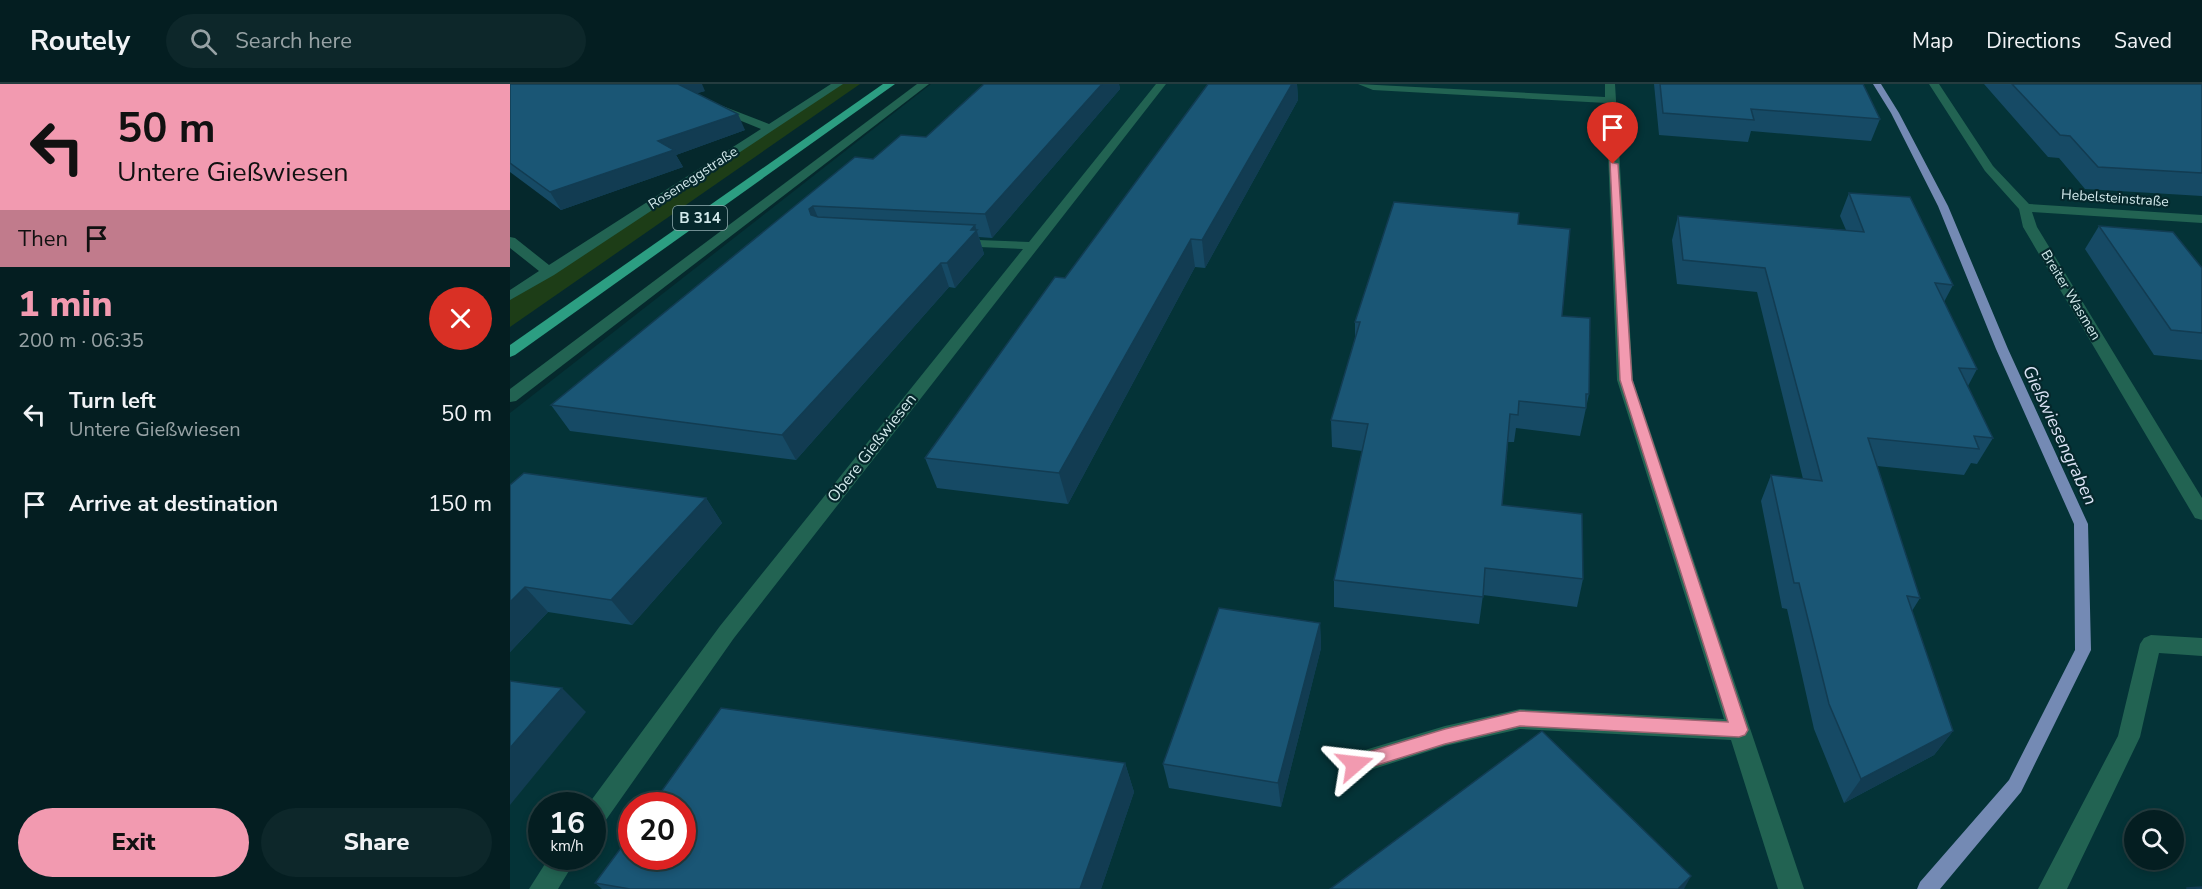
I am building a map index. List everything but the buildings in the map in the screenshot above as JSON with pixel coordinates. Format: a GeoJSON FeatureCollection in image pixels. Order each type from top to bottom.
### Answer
{"type":"FeatureCollection","features":[{"type":"Feature","properties":{"kind":"main road","name":"B 314"},"geometry":{"type":"LineString","coordinates":[[510,352],[890,84]]}},
{"type":"Feature","properties":{"kind":"street","name":"Roseneggstraße"},"geometry":{"type":"LineString","coordinates":[[510,296],[838,84]]}},
{"type":"Feature","properties":{"kind":"street"},"geometry":{"type":"LineString","coordinates":[[510,397],[924,84]]}},
{"type":"Feature","properties":{"kind":"street","name":"Obere Gießwiesen"},"geometry":{"type":"LineString","coordinates":[[606,800],[727,632],[1161,84]]}},
{"type":"Feature","properties":{"kind":"street"},"geometry":{"type":"LineString","coordinates":[[1363,84],[1373,87],[1610,92],[1626,380],[1791,889]]}},
{"type":"Feature","properties":{"kind":"street","name":"Breiter Wasmen"},"geometry":{"type":"LineString","coordinates":[[1934,84],[1989,168],[2025,207],[2030,227],[2202,513]]}},
{"type":"Feature","properties":{"kind":"street"},"geometry":{"type":"LineString","coordinates":[[710,104],[770,128]]}},
{"type":"Feature","properties":{"kind":"street","name":"Hebelsteinstraße"},"geometry":{"type":"LineString","coordinates":[[2025,207],[2202,219]]}},
{"type":"Feature","properties":{"kind":"street"},"geometry":{"type":"LineString","coordinates":[[510,241],[549,272]]}},
{"type":"Feature","properties":{"kind":"street"},"geometry":{"type":"LineString","coordinates":[[939,241],[1033,246]]}},
{"type":"Feature","properties":{"kind":"street"},"geometry":{"type":"LineString","coordinates":[[2051,889],[2057,883],[2129,737],[2151,644],[2202,647]]}},
{"type":"Feature","properties":{"kind":"street"},"geometry":{"type":"LineString","coordinates":[[1355,764],[1445,736],[1520,719],[1739,730]]}},
{"type":"Feature","properties":{"kind":"street"},"geometry":{"type":"LineString","coordinates":[[542,889],[556,870]]}},
{"type":"Feature","properties":{"kind":"shaded area"},"geometry":{"type":"Polygon","coordinates":[[[931,84],[2202,84],[2202,889],[510,889],[510,413],[931,84]]]}},
{"type":"Feature","properties":{"kind":"green space"},"geometry":{"type":"Polygon","coordinates":[[[838,84],[860,84],[510,327],[510,296],[838,84]]]}},
{"type":"Feature","properties":{"kind":"waterway","name":"Gießwiesengraben"},"geometry":{"type":"LineString","coordinates":[[1877,84],[1895,113],[1943,206],[2002,349],[2081,524],[2083,650],[2015,786],[1927,889]]}},
{"type":"Feature","properties":{"kind":"route"},"geometry":{"type":"LineString","coordinates":[[1355,764],[1445,736],[1520,719],[1739,730],[1626,380],[1613,164]]}}]}
